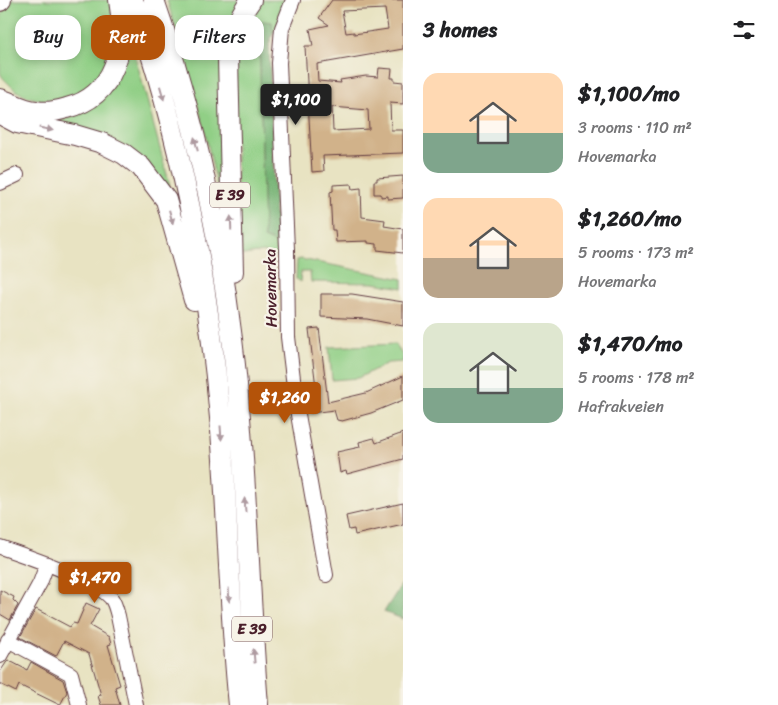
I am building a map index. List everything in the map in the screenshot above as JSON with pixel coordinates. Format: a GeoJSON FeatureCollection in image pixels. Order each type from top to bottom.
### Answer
{"type":"FeatureCollection","features":[{"type":"Feature","properties":{"kind":"highway"},"geometry":{"type":"LineString","coordinates":[[5,106],[38,112],[59,110],[86,101],[103,87],[113,72],[120,50],[122,14],[119,0]]}},
{"type":"Feature","properties":{"kind":"highway","name":"E 39"},"geometry":{"type":"LineString","coordinates":[[133,0],[141,15]]}},
{"type":"Feature","properties":{"kind":"highway","name":"E 39"},"geometry":{"type":"LineString","coordinates":[[154,0],[156,15]]}},
{"type":"Feature","properties":{"kind":"highway","name":"E 39"},"geometry":{"type":"LineString","coordinates":[[237,394],[241,338],[232,259],[228,58],[231,38],[238,20],[251,0]]}},
{"type":"Feature","properties":{"kind":"highway","name":"E 39"},"geometry":{"type":"LineString","coordinates":[[161,60],[168,113],[195,236],[216,384],[222,448],[232,636],[239,705]]}},
{"type":"Feature","properties":{"kind":"highway","name":"E 39"},"geometry":{"type":"LineString","coordinates":[[162,60],[205,180],[230,329],[237,394],[258,705]]}},
{"type":"Feature","properties":{"kind":"highway","name":"E 39"},"geometry":{"type":"LineString","coordinates":[[0,86],[5,106],[17,123],[74,134],[102,143],[124,154],[141,167],[156,184],[166,200],[216,384]]}},
{"type":"Feature","properties":{"kind":"street","name":"Hovemarka"},"geometry":{"type":"LineString","coordinates":[[293,0],[282,28],[279,63],[287,249],[288,328],[296,403],[326,575]]}},
{"type":"Feature","properties":{"kind":"street"},"geometry":{"type":"LineString","coordinates":[[0,183],[17,175]]}},
{"type":"Feature","properties":{"kind":"street"},"geometry":{"type":"LineString","coordinates":[[0,547],[47,564],[101,590],[115,603],[136,705]]}},
{"type":"Feature","properties":{"kind":"street"},"geometry":{"type":"LineString","coordinates":[[0,656],[40,583],[47,564]]}},
{"type":"Feature","properties":{"kind":"street"},"geometry":{"type":"LineString","coordinates":[[8,640],[71,674],[79,705]]}},
{"type":"Feature","properties":{"kind":"green space"},"geometry":{"type":"Polygon","coordinates":[[[10,0],[111,0],[112,15],[91,15],[91,60],[110,60],[107,68],[97,80],[84,90],[69,97],[52,100],[36,99],[21,94],[2,77],[0,72],[1,22],[2,13],[10,0]]]}},
{"type":"Feature","properties":{"kind":"green space"},"geometry":{"type":"Polygon","coordinates":[[[167,0],[243,0],[242,15],[175,15],[175,27],[167,0]]]}},
{"type":"Feature","properties":{"kind":"green space"},"geometry":{"type":"Polygon","coordinates":[[[262,0],[287,0],[276,32],[273,33],[272,22],[264,22],[264,15],[249,15],[262,0]]]}},
{"type":"Feature","properties":{"kind":"green space"},"geometry":{"type":"Polygon","coordinates":[[[264,21],[272,22],[273,33],[269,45],[276,243],[264,238],[260,60],[264,60],[264,21]]]}},
{"type":"Feature","properties":{"kind":"green space"},"geometry":{"type":"Polygon","coordinates":[[[117,60],[136,60],[170,186],[163,187],[47,121],[66,119],[90,108],[117,60]]]}},
{"type":"Feature","properties":{"kind":"green space"},"geometry":{"type":"Polygon","coordinates":[[[184,60],[237,60],[222,210],[204,127],[184,60]]]}},
{"type":"Feature","properties":{"kind":"green space"},"geometry":{"type":"Polygon","coordinates":[[[235,60],[260,60],[264,238],[276,242],[276,214],[280,217],[283,258],[277,258],[264,252],[237,256],[235,60]]]}},
{"type":"Feature","properties":{"kind":"green space"},"geometry":{"type":"Polygon","coordinates":[[[301,259],[403,279],[403,288],[374,283],[311,282],[310,272],[301,272],[300,282],[296,279],[297,260],[301,259]]]}},
{"type":"Feature","properties":{"kind":"green space"},"geometry":{"type":"Polygon","coordinates":[[[396,344],[403,357],[403,362],[388,363],[358,378],[332,380],[329,347],[396,344]]]}},
{"type":"Feature","properties":{"kind":"green space"},"geometry":{"type":"Polygon","coordinates":[[[403,582],[403,619],[384,612],[403,582]]]}},
{"type":"Feature","properties":{"kind":"building"},"geometry":{"type":"Polygon","coordinates":[[[332,0],[403,0],[403,49],[317,64],[318,81],[341,83],[340,80],[366,76],[378,77],[379,68],[392,69],[391,78],[394,78],[394,81],[403,82],[403,104],[390,103],[391,130],[403,130],[403,153],[323,156],[324,171],[312,172],[305,46],[313,46],[310,29],[329,25],[319,18],[332,0]],[[385,9],[342,11],[346,33],[354,32],[354,34],[388,29],[385,9]],[[332,107],[333,131],[369,129],[368,110],[332,107]]]}},
{"type":"Feature","properties":{"kind":"building"},"geometry":{"type":"Polygon","coordinates":[[[403,176],[403,198],[388,199],[388,196],[381,197],[381,194],[374,194],[374,181],[377,181],[377,178],[403,176]]]}},
{"type":"Feature","properties":{"kind":"building"},"geometry":{"type":"Polygon","coordinates":[[[351,184],[352,189],[361,188],[362,217],[385,220],[384,226],[403,229],[403,253],[377,250],[377,244],[368,243],[368,241],[336,242],[335,230],[332,230],[330,192],[333,191],[333,185],[351,184]]]}},
{"type":"Feature","properties":{"kind":"building"},"geometry":{"type":"Polygon","coordinates":[[[321,294],[352,294],[403,302],[403,326],[367,319],[321,317],[321,294]]]}},
{"type":"Feature","properties":{"kind":"building"},"geometry":{"type":"Polygon","coordinates":[[[319,328],[328,402],[366,393],[403,376],[403,400],[371,413],[342,421],[337,420],[334,410],[310,413],[309,406],[318,404],[309,329],[319,328]]]}},
{"type":"Feature","properties":{"kind":"building"},"geometry":{"type":"Polygon","coordinates":[[[403,433],[403,459],[347,474],[346,471],[340,473],[337,452],[360,447],[359,442],[374,438],[376,443],[403,433]]]}},
{"type":"Feature","properties":{"kind":"building"},"geometry":{"type":"Polygon","coordinates":[[[403,503],[403,524],[355,535],[354,529],[349,530],[346,516],[403,503]]]}},
{"type":"Feature","properties":{"kind":"building"},"geometry":{"type":"Polygon","coordinates":[[[0,590],[14,597],[13,600],[18,605],[10,620],[0,614],[0,590]]]}},
{"type":"Feature","properties":{"kind":"building"},"geometry":{"type":"Polygon","coordinates":[[[86,603],[99,609],[90,626],[109,637],[111,644],[108,645],[120,685],[115,687],[120,705],[101,705],[98,696],[101,695],[89,654],[64,641],[56,656],[20,637],[36,609],[70,627],[73,623],[77,624],[86,603]]]}},
{"type":"Feature","properties":{"kind":"building"},"geometry":{"type":"Polygon","coordinates":[[[8,660],[27,670],[31,662],[63,680],[67,692],[60,705],[19,685],[16,692],[0,684],[0,672],[8,660]]]}}]}
